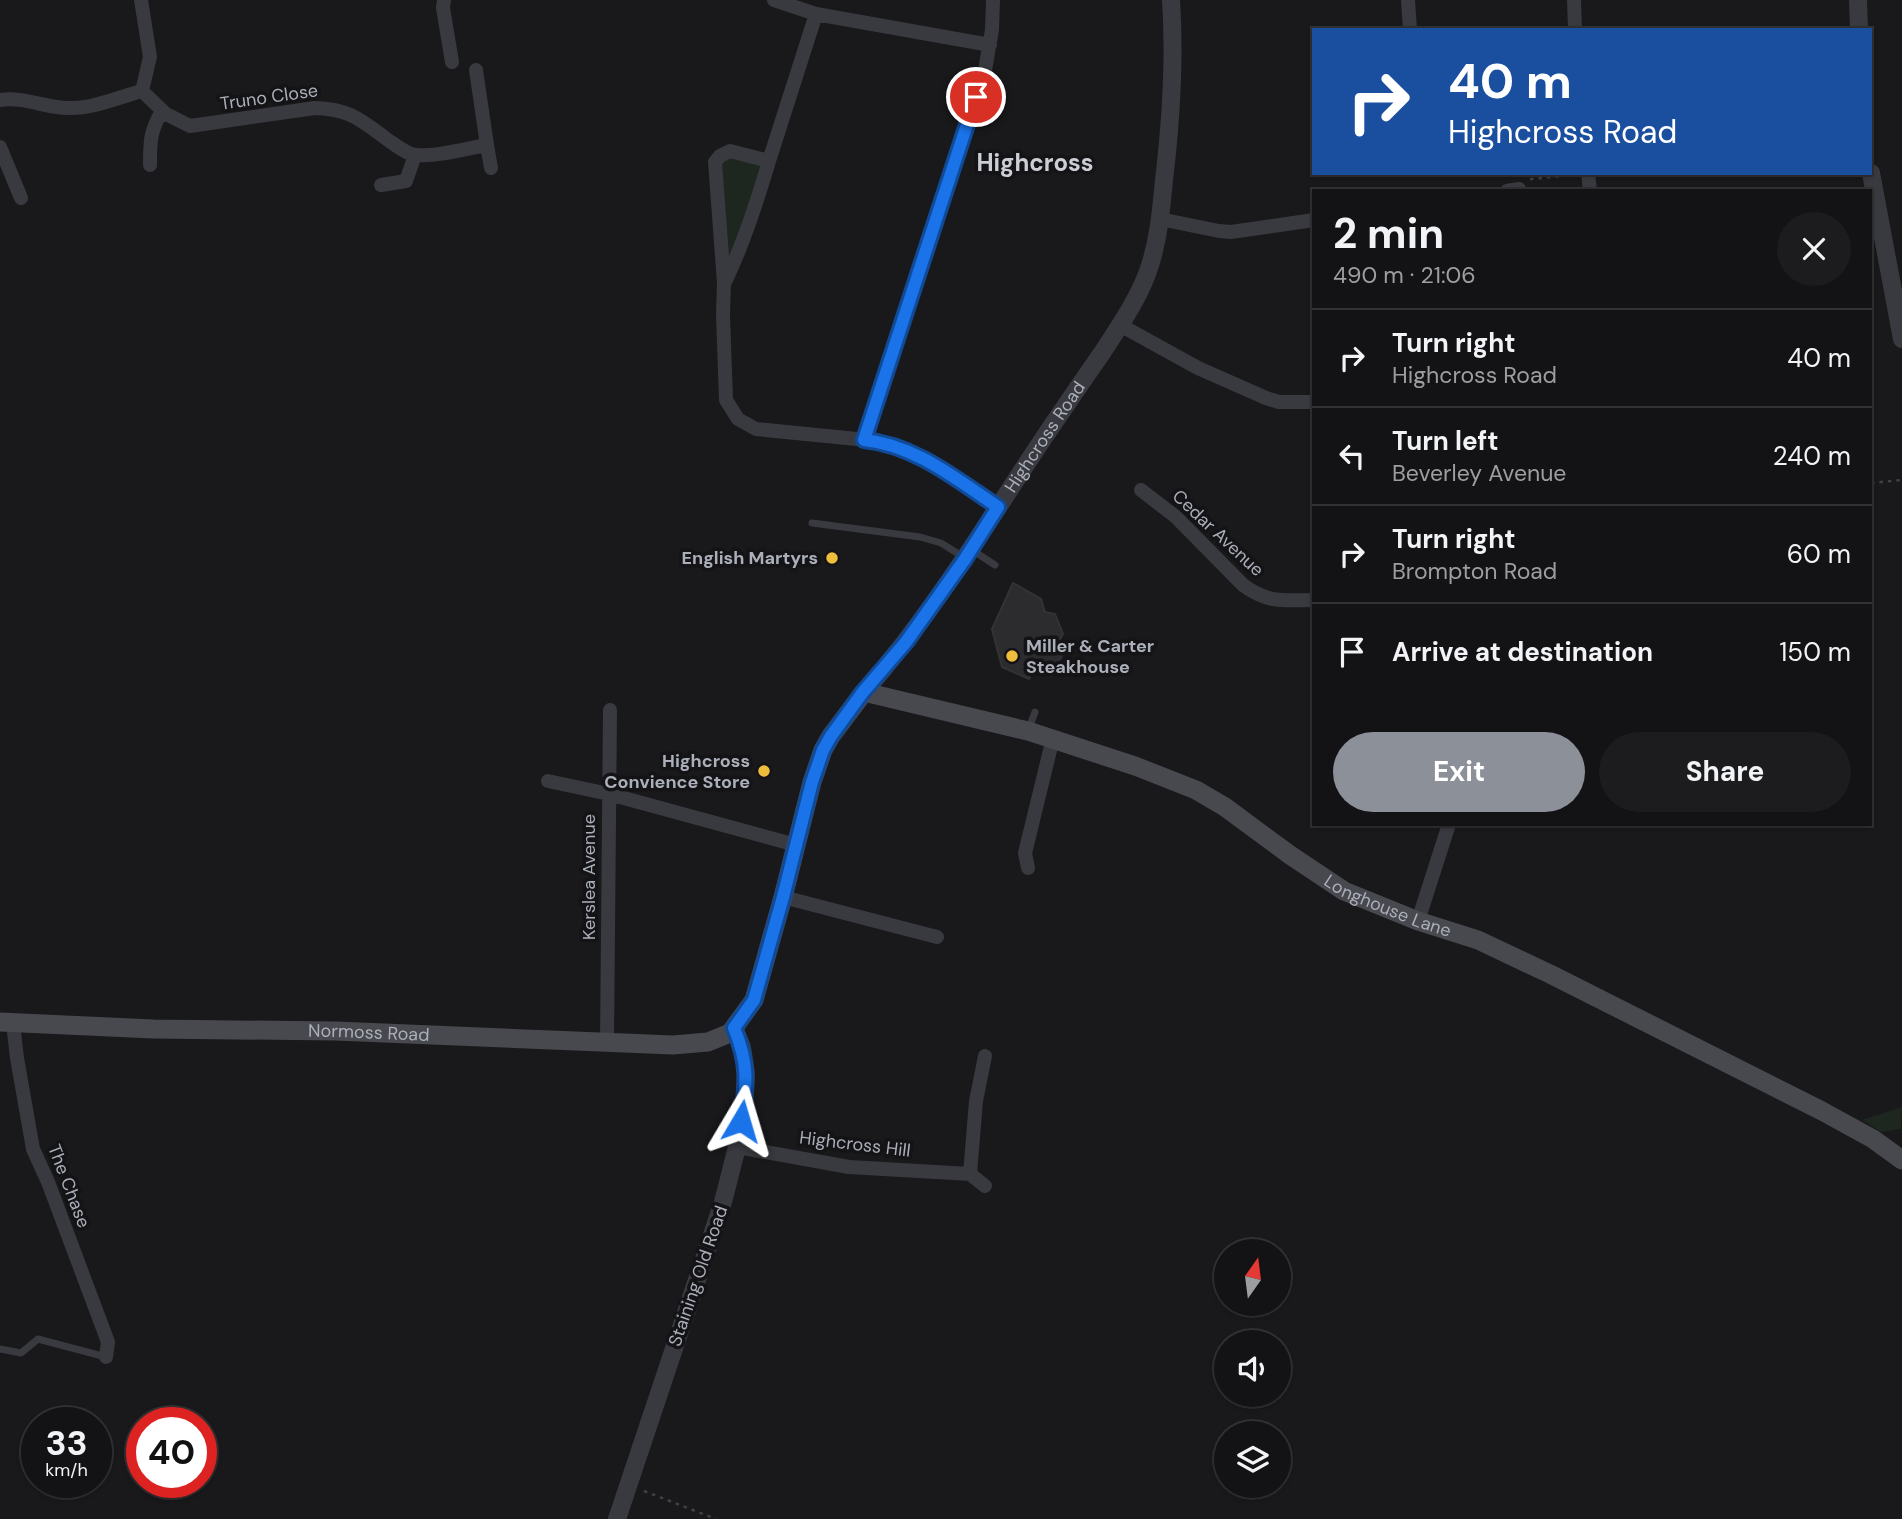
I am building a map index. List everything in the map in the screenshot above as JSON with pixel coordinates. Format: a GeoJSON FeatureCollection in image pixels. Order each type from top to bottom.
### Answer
{"type":"FeatureCollection","features":[{"type":"Feature","properties":{"kind":"main road","name":"Longhouse Lane"},"geometry":{"type":"LineString","coordinates":[[863,692],[1053,738],[1196,790],[1225,807],[1300,863],[1344,891],[1418,921],[1478,940],[1550,974],[1832,1116],[1902,1158]]}},
{"type":"Feature","properties":{"kind":"main road","name":"Highcross Road"},"geometry":{"type":"LineString","coordinates":[[734,1028],[754,1000],[823,750],[863,692]]}},
{"type":"Feature","properties":{"kind":"main road","name":"Normoss Road"},"geometry":{"type":"LineString","coordinates":[[7,1023],[693,1044],[708,1042],[730,1033],[734,1028]]}},
{"type":"Feature","properties":{"kind":"street"},"geometry":{"type":"LineString","coordinates":[[0,100],[17,99],[52,107],[71,108],[86,107],[142,91],[150,57],[141,0]]}},
{"type":"Feature","properties":{"kind":"street"},"geometry":{"type":"LineString","coordinates":[[444,0],[452,62]]}},
{"type":"Feature","properties":{"kind":"street"},"geometry":{"type":"LineString","coordinates":[[774,0],[816,14],[990,44]]}},
{"type":"Feature","properties":{"kind":"street"},"geometry":{"type":"LineString","coordinates":[[864,440],[981,83],[990,44],[993,0]]}},
{"type":"Feature","properties":{"kind":"street","name":"Highcross Road"},"geometry":{"type":"LineString","coordinates":[[863,692],[906,642],[968,554],[1120,325],[1147,275],[1160,219],[1170,123],[1173,39],[1171,0]]}},
{"type":"Feature","properties":{"kind":"street"},"geometry":{"type":"LineString","coordinates":[[1408,0],[1410,28]]}},
{"type":"Feature","properties":{"kind":"street"},"geometry":{"type":"LineString","coordinates":[[1574,0],[1575,28]]}},
{"type":"Feature","properties":{"kind":"street"},"geometry":{"type":"LineString","coordinates":[[1858,0],[1859,28]]}},
{"type":"Feature","properties":{"kind":"street"},"geometry":{"type":"LineString","coordinates":[[724,283],[753,215],[816,14]]}},
{"type":"Feature","properties":{"kind":"street"},"geometry":{"type":"LineString","coordinates":[[476,70],[491,168]]}},
{"type":"Feature","properties":{"kind":"street","name":"Truno Close"},"geometry":{"type":"LineString","coordinates":[[142,91],[162,111],[190,126],[315,108],[334,108],[360,119],[400,149],[415,155]]}},
{"type":"Feature","properties":{"kind":"street"},"geometry":{"type":"LineString","coordinates":[[150,165],[150,138],[153,125],[162,111]]}},
{"type":"Feature","properties":{"kind":"street"},"geometry":{"type":"LineString","coordinates":[[381,186],[406,181],[415,155],[487,145]]}},
{"type":"Feature","properties":{"kind":"street"},"geometry":{"type":"LineString","coordinates":[[0,147],[21,198]]}},
{"type":"Feature","properties":{"kind":"street"},"geometry":{"type":"LineString","coordinates":[[769,161],[730,151],[715,162],[724,283],[726,400],[738,419],[756,429],[896,446],[921,457],[998,507]]}},
{"type":"Feature","properties":{"kind":"street"},"geometry":{"type":"LineString","coordinates":[[1871,175],[1902,340]]}},
{"type":"Feature","properties":{"kind":"street"},"geometry":{"type":"LineString","coordinates":[[1160,219],[1219,232],[1312,219]]}},
{"type":"Feature","properties":{"kind":"street"},"geometry":{"type":"LineString","coordinates":[[1120,325],[1198,368],[1266,398],[1312,402]]}},
{"type":"Feature","properties":{"kind":"street","name":"Cedar Avenue"},"geometry":{"type":"LineString","coordinates":[[1141,490],[1176,517],[1251,591],[1272,600],[1312,600]]}},
{"type":"Feature","properties":{"kind":"street","name":"Kerslea Avenue"},"geometry":{"type":"LineString","coordinates":[[607,1043],[610,710]]}},
{"type":"Feature","properties":{"kind":"street"},"geometry":{"type":"LineString","coordinates":[[1028,867],[1025,853],[1053,738]]}},
{"type":"Feature","properties":{"kind":"street"},"geometry":{"type":"LineString","coordinates":[[548,781],[609,794],[796,845]]}},
{"type":"Feature","properties":{"kind":"street"},"geometry":{"type":"LineString","coordinates":[[1418,921],[1448,826]]}},
{"type":"Feature","properties":{"kind":"street"},"geometry":{"type":"LineString","coordinates":[[783,897],[937,937]]}},
{"type":"Feature","properties":{"kind":"street","name":"The Chase"},"geometry":{"type":"LineString","coordinates":[[7,1023],[17,1058],[33,1149],[108,1342],[106,1357]]}},
{"type":"Feature","properties":{"kind":"street","name":"Staining Old Road"},"geometry":{"type":"LineString","coordinates":[[617,1519],[723,1202],[737,1147],[746,1073],[742,1047],[734,1028]]}},
{"type":"Feature","properties":{"kind":"street"},"geometry":{"type":"LineString","coordinates":[[985,1056],[976,1101],[970,1174],[985,1186]]}},
{"type":"Feature","properties":{"kind":"street","name":"Highcross Hill"},"geometry":{"type":"LineString","coordinates":[[737,1147],[849,1167],[970,1174]]}},
{"type":"Feature","properties":{"kind":"lane"},"geometry":{"type":"LineString","coordinates":[[812,523],[920,537],[995,565]]}},
{"type":"Feature","properties":{"kind":"lane"},"geometry":{"type":"LineString","coordinates":[[1028,731],[1035,712]]}},
{"type":"Feature","properties":{"kind":"lane"},"geometry":{"type":"LineString","coordinates":[[0,1349],[21,1353],[38,1339],[106,1357]]}},
{"type":"Feature","properties":{"kind":"path"},"geometry":{"type":"LineString","coordinates":[[1514,189],[1521,180],[1571,175]]}},
{"type":"Feature","properties":{"kind":"path"},"geometry":{"type":"LineString","coordinates":[[1872,483],[1902,480]]}},
{"type":"Feature","properties":{"kind":"path"},"geometry":{"type":"LineString","coordinates":[[627,1485],[716,1519]]}},
{"type":"Feature","properties":{"kind":"shaded area"},"geometry":{"type":"Polygon","coordinates":[[[720,156],[769,161],[724,283],[720,156]]]}},
{"type":"Feature","properties":{"kind":"shaded area"},"geometry":{"type":"Polygon","coordinates":[[[1902,1107],[1901,1129],[1881,1132],[1862,1120],[1902,1107]]]}},
{"type":"Feature","properties":{"kind":"building"},"geometry":{"type":"Polygon","coordinates":[[[1013,583],[1041,599],[1045,612],[1055,614],[1063,634],[1057,645],[1062,655],[1051,676],[1033,668],[1029,679],[1002,667],[992,629],[1013,583]]]}},
{"type":"Feature","properties":{"kind":"place","name":"English Martyrs"},"geometry":{"type":"Point","coordinates":[832,558]}},
{"type":"Feature","properties":{"kind":"place","name":"Miller & Carter Steakhouse"},"geometry":{"type":"Point","coordinates":[1012,656]}},
{"type":"Feature","properties":{"kind":"place","name":"Highcross Convience Store"},"geometry":{"type":"Point","coordinates":[764,771]}},
{"type":"Feature","properties":{"kind":"district","name":"Highcross"},"geometry":{"type":"Point","coordinates":[1035,163]}},
{"type":"Feature","properties":{"kind":"route"},"geometry":{"type":"LineString","coordinates":[[741,1121],[746,1073],[742,1047],[734,1028],[754,1000],[823,750],[863,692],[906,642],[998,507],[935,464],[896,446],[864,440],[976,97]]}}]}
